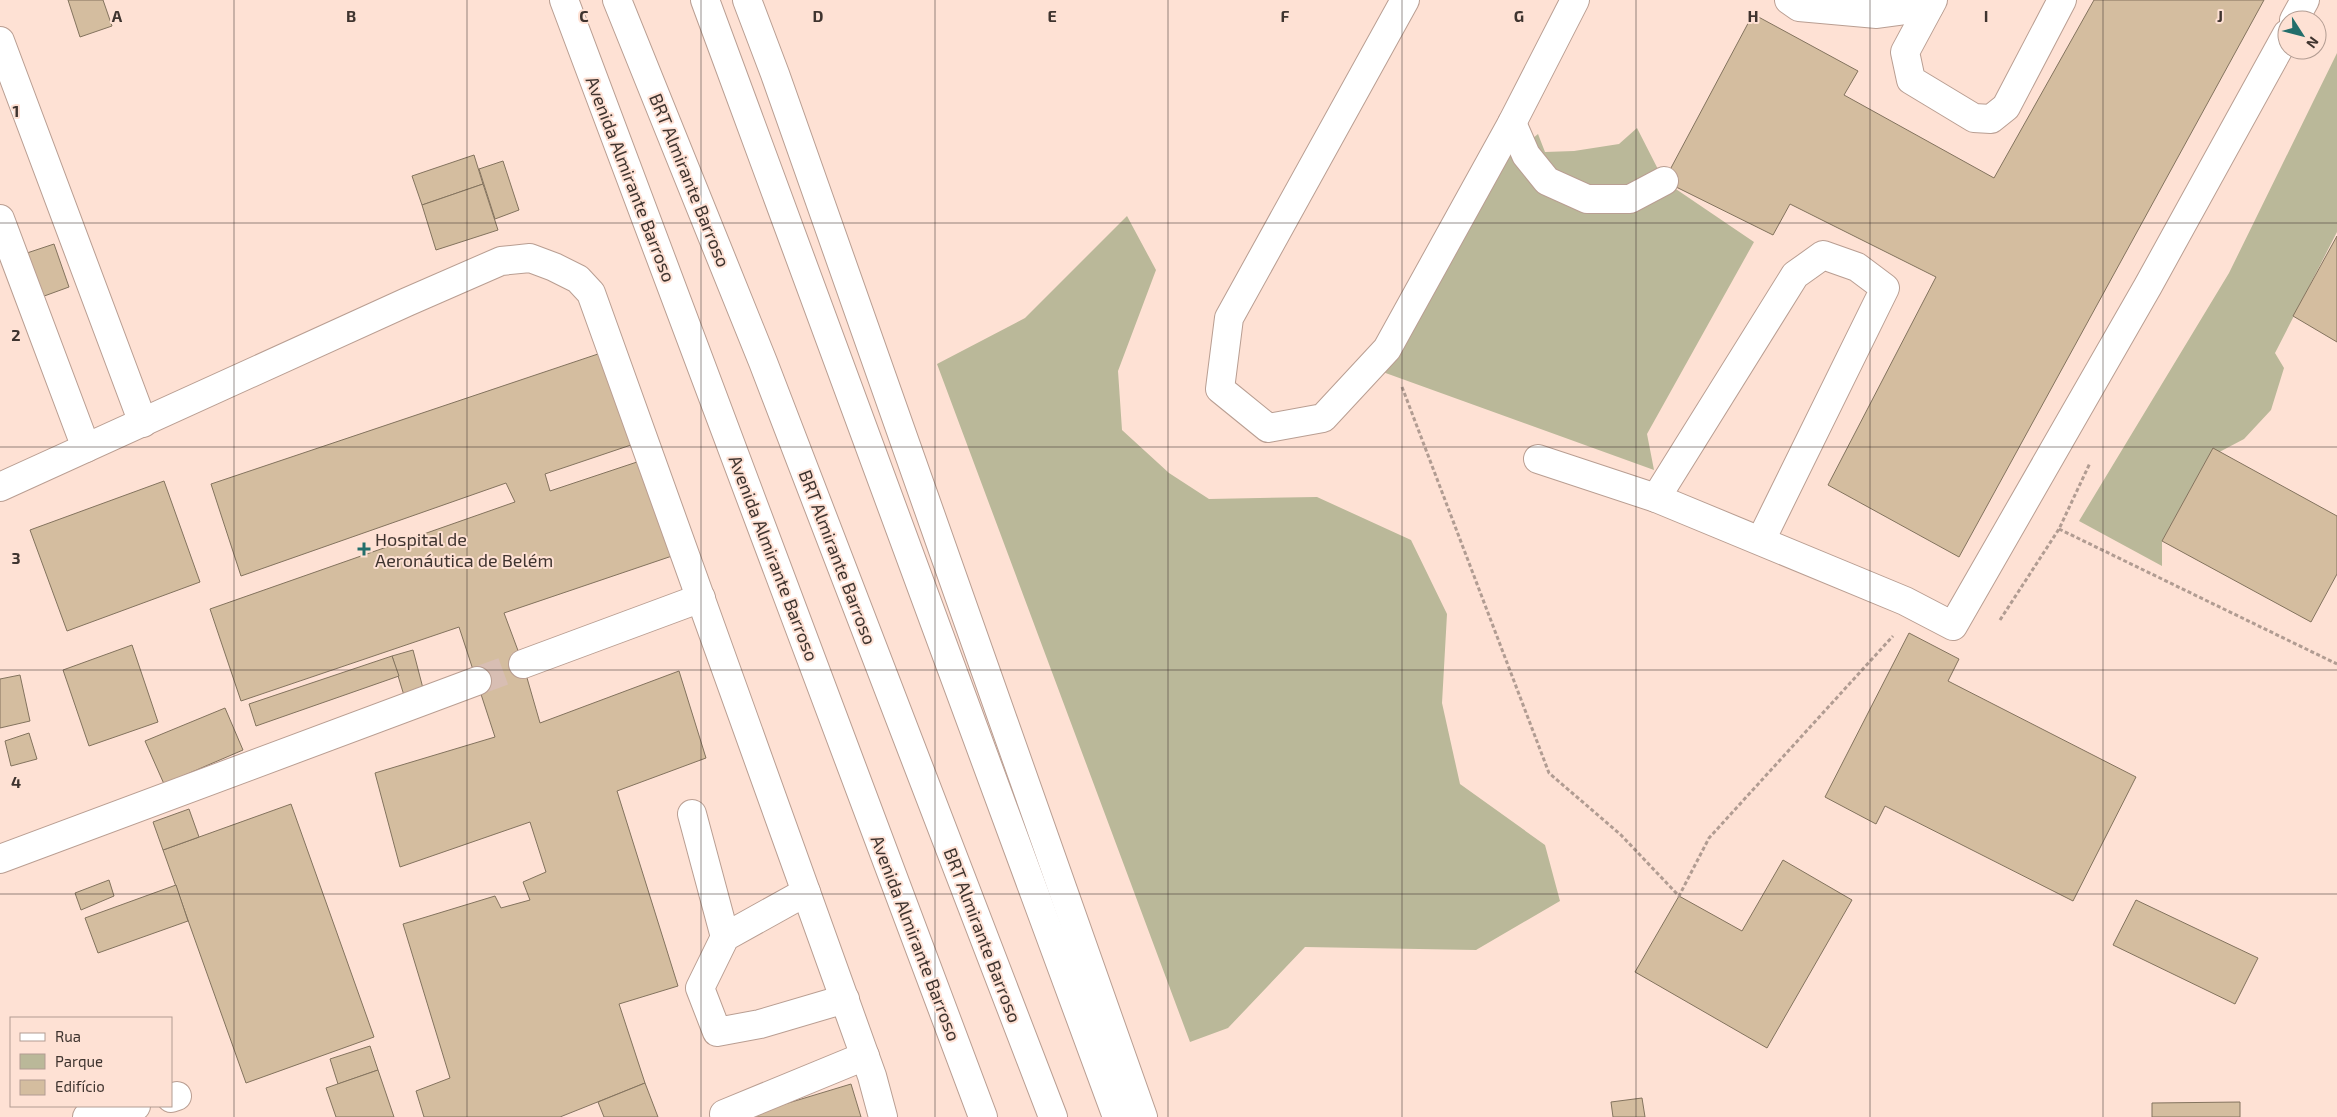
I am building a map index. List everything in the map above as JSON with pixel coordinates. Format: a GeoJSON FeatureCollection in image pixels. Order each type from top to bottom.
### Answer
{"type":"FeatureCollection","features":[{"type":"Feature","properties":{"kind":"main road","name":"Avenida Almirante Barroso"},"geometry":{"type":"LineString","coordinates":[[564,0],[983,1117]]}},
{"type":"Feature","properties":{"kind":"main road","name":"BRT Almirante Barroso"},"geometry":{"type":"LineString","coordinates":[[617,0],[764,362],[1053,1117]]}},
{"type":"Feature","properties":{"kind":"main road"},"geometry":{"type":"LineString","coordinates":[[705,0],[1116,1117]]}},
{"type":"Feature","properties":{"kind":"main road"},"geometry":{"type":"LineString","coordinates":[[747,0],[775,74],[1143,1117]]}},
{"type":"Feature","properties":{"kind":"main road"},"geometry":{"type":"LineString","coordinates":[[1405,0],[1229,318],[1220,389],[1268,428],[1323,418],[1387,349],[1512,123],[1575,0]]}},
{"type":"Feature","properties":{"kind":"main road"},"geometry":{"type":"LineString","coordinates":[[1789,0],[1799,7],[1877,14],[1931,3]]}},
{"type":"Feature","properties":{"kind":"main road"},"geometry":{"type":"LineString","coordinates":[[1931,3],[1905,52],[1911,80],[1974,118],[1991,120],[2006,107],[2062,0]]}},
{"type":"Feature","properties":{"kind":"main road"},"geometry":{"type":"LineString","coordinates":[[0,41],[143,423]]}},
{"type":"Feature","properties":{"kind":"main road"},"geometry":{"type":"LineString","coordinates":[[1538,459],[1656,498],[1761,540],[1905,601],[1953,626],[2148,286],[2277,52]]}},
{"type":"Feature","properties":{"kind":"main road"},"geometry":{"type":"LineString","coordinates":[[1512,123],[1526,155],[1547,181],[1587,199],[1630,199],[1664,181]]}},
{"type":"Feature","properties":{"kind":"main road"},"geometry":{"type":"LineString","coordinates":[[0,219],[86,448]]}},
{"type":"Feature","properties":{"kind":"main road"},"geometry":{"type":"LineString","coordinates":[[1656,498],[1795,275],[1823,255],[1857,267],[1885,288],[1761,540]]}},
{"type":"Feature","properties":{"kind":"main road"},"geometry":{"type":"LineString","coordinates":[[0,487],[415,298],[501,262],[530,258],[578,279],[591,293],[865,1056],[882,1117]]}},
{"type":"Feature","properties":{"kind":"main road"},"geometry":{"type":"LineString","coordinates":[[523,664],[701,598]]}},
{"type":"Feature","properties":{"kind":"main road"},"geometry":{"type":"LineString","coordinates":[[0,859],[477,681]]}},
{"type":"Feature","properties":{"kind":"main road"},"geometry":{"type":"LineString","coordinates":[[692,814],[725,937]]}},
{"type":"Feature","properties":{"kind":"main road"},"geometry":{"type":"LineString","coordinates":[[806,892],[725,937],[700,988],[717,1032],[760,1024],[845,1000]]}},
{"type":"Feature","properties":{"kind":"main road"},"geometry":{"type":"LineString","coordinates":[[724,1114],[865,1056]]}},
{"type":"Feature","properties":{"kind":"main road"},"geometry":{"type":"LineString","coordinates":[[87,1117],[132,1107]]}},
{"type":"Feature","properties":{"kind":"path"},"geometry":{"type":"LineString","coordinates":[[2059,529],[2337,664]]}},
{"type":"Feature","properties":{"kind":"green space"},"geometry":{"type":"Polygon","coordinates":[[[2337,53],[2337,232],[2275,353],[2284,368],[2271,410],[2244,439],[2208,458],[2162,541],[2162,566],[2079,521],[2229,273],[2337,53]]]}},
{"type":"Feature","properties":{"kind":"green space"},"geometry":{"type":"Polygon","coordinates":[[[1637,128],[1664,181],[1754,242],[1647,434],[1654,470],[1380,371],[1506,160],[1538,134],[1545,152],[1574,151],[1619,144],[1637,128]]]}},
{"type":"Feature","properties":{"kind":"green space"},"geometry":{"type":"Polygon","coordinates":[[[1127,216],[1156,270],[1118,371],[1122,430],[1169,473],[1209,499],[1317,497],[1411,540],[1447,614],[1442,703],[1460,784],[1545,845],[1560,901],[1476,950],[1305,947],[1228,1028],[1190,1042],[937,364],[1025,318],[1127,216]]]}},
{"type":"Feature","properties":{"kind":"building"},"geometry":{"type":"Polygon","coordinates":[[[68,0],[103,0],[112,26],[80,37],[68,0]]]}},
{"type":"Feature","properties":{"kind":"building"},"geometry":{"type":"Polygon","coordinates":[[[2094,0],[2264,0],[1959,557],[1828,485],[1936,277],[1790,204],[1773,235],[1664,181],[1753,14],[1858,71],[1844,95],[1994,178],[2094,0]]]}},
{"type":"Feature","properties":{"kind":"building"},"geometry":{"type":"Polygon","coordinates":[[[474,155],[483,184],[422,205],[412,176],[474,155]]]}},
{"type":"Feature","properties":{"kind":"building"},"geometry":{"type":"Polygon","coordinates":[[[503,161],[519,210],[495,219],[479,169],[503,161]]]}},
{"type":"Feature","properties":{"kind":"building"},"geometry":{"type":"Polygon","coordinates":[[[483,184],[498,230],[436,250],[422,205],[483,184]]]}},
{"type":"Feature","properties":{"kind":"building"},"geometry":{"type":"Polygon","coordinates":[[[2337,236],[2337,342],[2293,316],[2337,236]]]}},
{"type":"Feature","properties":{"kind":"building"},"geometry":{"type":"Polygon","coordinates":[[[54,244],[69,287],[36,299],[21,255],[54,244]]]}},
{"type":"Feature","properties":{"kind":"building"},"geometry":{"type":"Polygon","coordinates":[[[601,353],[631,445],[545,474],[550,491],[640,461],[672,556],[504,613],[523,664],[540,723],[679,671],[706,758],[617,791],[678,986],[619,1004],[645,1083],[560,1117],[424,1117],[416,1091],[450,1078],[403,924],[495,896],[501,908],[530,900],[523,882],[546,872],[530,822],[400,867],[375,773],[495,737],[459,627],[241,701],[210,609],[515,502],[506,483],[241,576],[211,484],[601,353]]]}},
{"type":"Feature","properties":{"kind":"building"},"geometry":{"type":"Polygon","coordinates":[[[2213,448],[2337,516],[2337,574],[2311,622],[2162,541],[2213,448]]]}},
{"type":"Feature","properties":{"kind":"building"},"geometry":{"type":"Polygon","coordinates":[[[164,481],[200,582],[67,631],[30,530],[164,481]]]}},
{"type":"Feature","properties":{"kind":"building"},"geometry":{"type":"Polygon","coordinates":[[[1909,633],[1959,659],[1948,681],[2136,777],[2073,901],[1885,806],[1876,824],[1825,797],[1909,633]]]}},
{"type":"Feature","properties":{"kind":"building"},"geometry":{"type":"Polygon","coordinates":[[[132,645],[158,722],[89,746],[63,670],[132,645]]]}},
{"type":"Feature","properties":{"kind":"building"},"geometry":{"type":"Polygon","coordinates":[[[413,650],[425,696],[406,702],[392,656],[413,650]]]}},
{"type":"Feature","properties":{"kind":"building"},"geometry":{"type":"Polygon","coordinates":[[[392,656],[399,676],[256,726],[249,704],[392,656]]]}},
{"type":"Feature","properties":{"kind":"building"},"geometry":{"type":"Polygon","coordinates":[[[20,675],[30,721],[0,728],[0,679],[20,675]]]}},
{"type":"Feature","properties":{"kind":"building"},"geometry":{"type":"Polygon","coordinates":[[[225,708],[243,750],[164,784],[145,741],[225,708]]]}},
{"type":"Feature","properties":{"kind":"building"},"geometry":{"type":"Polygon","coordinates":[[[29,733],[37,759],[11,766],[5,741],[29,733]]]}},
{"type":"Feature","properties":{"kind":"building"},"geometry":{"type":"Polygon","coordinates":[[[291,804],[374,1037],[246,1083],[163,850],[291,804]]]}},
{"type":"Feature","properties":{"kind":"building"},"geometry":{"type":"Polygon","coordinates":[[[189,809],[199,837],[163,850],[153,822],[189,809]]]}},
{"type":"Feature","properties":{"kind":"building"},"geometry":{"type":"Polygon","coordinates":[[[1783,860],[1852,900],[1767,1048],[1635,972],[1679,896],[1742,931],[1783,860]]]}},
{"type":"Feature","properties":{"kind":"building"},"geometry":{"type":"Polygon","coordinates":[[[109,880],[114,896],[81,910],[75,893],[109,880]]]}},
{"type":"Feature","properties":{"kind":"building"},"geometry":{"type":"Polygon","coordinates":[[[176,885],[188,921],[98,953],[85,918],[176,885]]]}},
{"type":"Feature","properties":{"kind":"building"},"geometry":{"type":"Polygon","coordinates":[[[2136,900],[2258,958],[2235,1004],[2113,945],[2136,900]]]}},
{"type":"Feature","properties":{"kind":"building"},"geometry":{"type":"Polygon","coordinates":[[[370,1046],[378,1070],[338,1084],[330,1059],[370,1046]]]}},
{"type":"Feature","properties":{"kind":"building"},"geometry":{"type":"Polygon","coordinates":[[[378,1070],[394,1117],[336,1117],[326,1088],[378,1070]]]}},
{"type":"Feature","properties":{"kind":"building"},"geometry":{"type":"Polygon","coordinates":[[[645,1083],[658,1117],[604,1117],[598,1102],[645,1083]]]}},
{"type":"Feature","properties":{"kind":"building"},"geometry":{"type":"Polygon","coordinates":[[[851,1084],[861,1117],[742,1117],[851,1084]]]}},
{"type":"Feature","properties":{"kind":"building"},"geometry":{"type":"Polygon","coordinates":[[[1642,1098],[1645,1117],[1613,1117],[1611,1102],[1642,1098]]]}},
{"type":"Feature","properties":{"kind":"building"},"geometry":{"type":"Polygon","coordinates":[[[2240,1102],[2240,1117],[2152,1117],[2152,1103],[2240,1102]]]}},
{"type":"Feature","properties":{"kind":"tunnel"},"geometry":{"type":"LineString","coordinates":[[477,681],[523,664]]}},
{"type":"Feature","properties":{"kind":"place","name":"Hospital de Aeronáutica de Belém"},"geometry":{"type":"Point","coordinates":[364,549]}}]}
